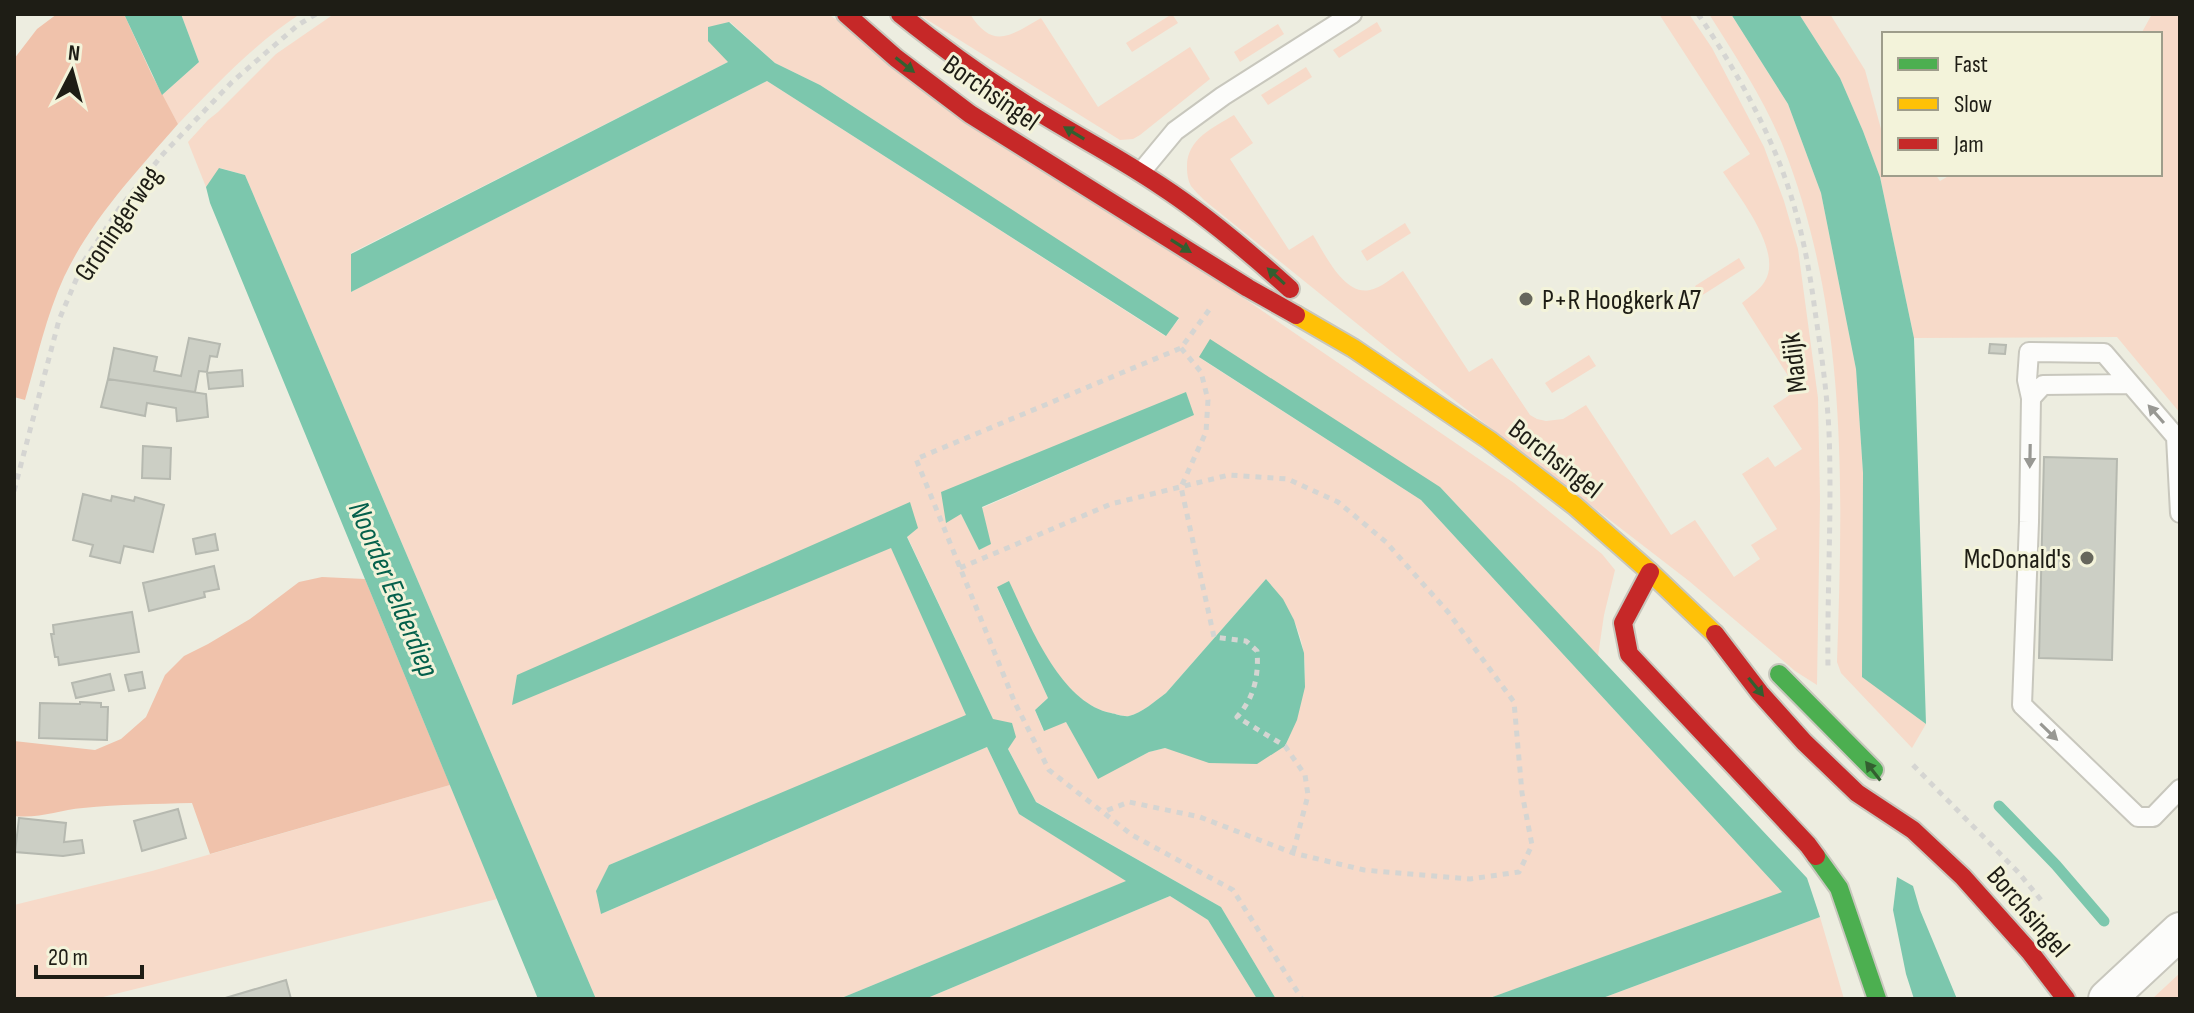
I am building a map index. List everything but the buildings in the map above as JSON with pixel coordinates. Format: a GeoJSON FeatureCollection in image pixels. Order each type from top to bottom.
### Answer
{"type":"FeatureCollection","features":[{"type":"Feature","properties":{"kind":"main road","name":"Borchsingel"},"geometry":{"type":"LineString","coordinates":[[846,14],[896,58],[970,114],[1128,189],[1263,264],[1353,348]]}},
{"type":"Feature","properties":{"kind":"main road","name":"Borchsingel"},"geometry":{"type":"LineString","coordinates":[[900,14],[944,49],[1023,102],[1248,288],[1353,348],[1489,440],[1575,506],[1711,629],[1779,674],[1826,719],[1874,770],[1913,830]]}},
{"type":"Feature","properties":{"kind":"main road"},"geometry":{"type":"LineString","coordinates":[[1650,572],[1623,623],[1629,654],[1808,845],[1839,888],[1877,999]]}},
{"type":"Feature","properties":{"kind":"main road","name":"Borchsingel"},"geometry":{"type":"LineString","coordinates":[[1711,629],[1760,693],[1804,742],[1857,793],[1913,830],[1963,877],[2030,952],[2066,999]]}},
{"type":"Feature","properties":{"kind":"street"},"geometry":{"type":"LineString","coordinates":[[2107,999],[2180,931]]}},
{"type":"Feature","properties":{"kind":"lane"},"geometry":{"type":"LineString","coordinates":[[1128,189],[1175,131],[1223,96],[1352,14]]}},
{"type":"Feature","properties":{"kind":"lane"},"geometry":{"type":"LineString","coordinates":[[2180,513],[2176,437],[2104,353],[2029,352],[2029,522],[2022,705],[2138,817],[2153,817],[2180,789]]}},
{"type":"Feature","properties":{"kind":"lane"},"geometry":{"type":"LineString","coordinates":[[2031,398],[2043,385],[2130,384]]}},
{"type":"Feature","properties":{"kind":"path","name":"Groningerweg"},"geometry":{"type":"LineString","coordinates":[[14,491],[59,320],[84,261],[121,206],[163,154],[232,82],[298,25],[316,14]]}},
{"type":"Feature","properties":{"kind":"path","name":"Madijk"},"geometry":{"type":"LineString","coordinates":[[1698,14],[1724,53],[1765,131],[1784,175],[1807,259],[1829,429],[1828,670],[1831,679],[1845,696],[1826,719]]}},
{"type":"Feature","properties":{"kind":"path"},"geometry":{"type":"LineString","coordinates":[[1209,310],[1181,348],[916,459],[1015,703],[1049,770],[1132,835],[1233,890],[1302,999]]}},
{"type":"Feature","properties":{"kind":"path"},"geometry":{"type":"LineString","coordinates":[[1181,348],[1201,372],[1208,400],[1206,432],[1181,487],[1214,637],[1246,641],[1257,651],[1255,686],[1237,717],[1285,746],[1305,775],[1308,795],[1293,853]]}},
{"type":"Feature","properties":{"kind":"path"},"geometry":{"type":"LineString","coordinates":[[960,568],[1111,504],[1229,475],[1288,479],[1338,502],[1386,542],[1448,612],[1514,702],[1522,793],[1532,845],[1519,872],[1470,879],[1364,870],[1293,853],[1200,817],[1129,802],[1103,812]]}},
{"type":"Feature","properties":{"kind":"shaded area"},"geometry":{"type":"Polygon","coordinates":[[[57,14],[124,14],[178,124],[116,197],[75,256],[52,307],[25,400],[14,397],[14,59],[37,29],[57,14]]]}},
{"type":"Feature","properties":{"kind":"shaded area"},"geometry":{"type":"Polygon","coordinates":[[[181,14],[300,14],[251,52],[178,124],[162,95],[199,62],[181,14]]]}},
{"type":"Feature","properties":{"kind":"shaded area"},"geometry":{"type":"Polygon","coordinates":[[[334,14],[828,14],[1514,483],[1602,554],[1615,570],[1598,656],[1440,487],[1200,358],[1421,500],[1783,893],[1487,999],[1276,999],[1221,907],[1035,801],[907,536],[918,528],[512,704],[891,547],[967,716],[609,865],[601,914],[987,747],[1019,814],[1127,881],[839,999],[596,999],[245,175],[220,168],[206,187],[188,142],[276,54],[334,14]],[[730,22],[728,62],[351,253],[351,292],[767,81],[1165,336],[1179,319],[820,85],[775,63],[730,22]],[[1186,392],[946,522],[961,514],[979,550],[990,544],[982,508],[1193,415],[1186,392]],[[1266,579],[1166,693],[1144,710],[1129,716],[1093,706],[1076,694],[1048,660],[1009,582],[997,588],[1048,698],[1035,710],[1043,730],[1066,722],[1098,778],[1149,752],[1165,748],[1187,754],[1285,746],[1301,701],[1304,659],[1301,639],[1293,619],[1266,579]]]}},
{"type":"Feature","properties":{"kind":"shaded area"},"geometry":{"type":"Polygon","coordinates":[[[918,14],[970,14],[978,25],[994,36],[1011,34],[1041,18],[1098,107],[1190,47],[1210,79],[1140,135],[1120,140],[918,14]]]}},
{"type":"Feature","properties":{"kind":"shaded area"},"geometry":{"type":"Polygon","coordinates":[[[1172,14],[1178,23],[1132,52],[1126,43],[1172,14]]]}},
{"type":"Feature","properties":{"kind":"shaded area"},"geometry":{"type":"Polygon","coordinates":[[[1659,14],[1689,14],[1712,48],[1764,147],[1798,249],[1818,398],[1817,685],[1795,671],[1689,581],[1392,352],[1204,200],[1188,180],[1191,149],[1202,136],[1234,115],[1253,143],[1230,159],[1289,250],[1313,235],[1336,272],[1352,287],[1361,290],[1378,287],[1403,271],[1469,372],[1492,358],[1530,415],[1537,419],[1563,419],[1586,405],[1671,535],[1695,520],[1734,577],[1760,559],[1751,545],[1777,529],[1742,474],[1768,457],[1775,467],[1802,449],[1773,406],[1797,390],[1742,303],[1765,281],[1769,269],[1768,255],[1757,225],[1723,172],[1750,154],[1659,14]]]}},
{"type":"Feature","properties":{"kind":"shaded area"},"geometry":{"type":"Polygon","coordinates":[[[1709,14],[1731,14],[1788,104],[1821,193],[1856,369],[1863,473],[1862,676],[1926,724],[1912,748],[1841,673],[1837,662],[1840,466],[1837,401],[1820,271],[1804,208],[1783,146],[1758,95],[1709,14]]]}},
{"type":"Feature","properties":{"kind":"shaded area"},"geometry":{"type":"Polygon","coordinates":[[[1799,14],[1830,14],[1865,70],[1882,133],[1882,176],[1936,176],[1940,181],[1949,176],[2162,176],[2162,32],[2142,32],[2152,14],[2180,14],[2180,413],[2117,337],[1914,338],[1880,177],[1840,78],[1799,14]]]}},
{"type":"Feature","properties":{"kind":"shaded area"},"geometry":{"type":"Polygon","coordinates":[[[1377,22],[1382,31],[1339,58],[1333,50],[1377,22]]]}},
{"type":"Feature","properties":{"kind":"shaded area"},"geometry":{"type":"Polygon","coordinates":[[[1278,24],[1284,34],[1240,62],[1234,52],[1278,24]]]}},
{"type":"Feature","properties":{"kind":"shaded area"},"geometry":{"type":"Polygon","coordinates":[[[1306,67],[1312,77],[1268,105],[1261,95],[1306,67]]]}},
{"type":"Feature","properties":{"kind":"shaded area"},"geometry":{"type":"Polygon","coordinates":[[[1405,223],[1411,233],[1367,261],[1361,251],[1405,223]]]}},
{"type":"Feature","properties":{"kind":"shaded area"},"geometry":{"type":"Polygon","coordinates":[[[1739,258],[1745,268],[1701,296],[1695,286],[1739,258]]]}},
{"type":"Feature","properties":{"kind":"shaded area"},"geometry":{"type":"Polygon","coordinates":[[[1589,355],[1596,366],[1552,393],[1545,383],[1589,355]]]}},
{"type":"Feature","properties":{"kind":"shaded area"},"geometry":{"type":"Polygon","coordinates":[[[322,577],[365,579],[450,785],[210,854],[192,803],[110,806],[14,816],[14,741],[95,750],[121,739],[146,717],[165,675],[184,656],[250,619],[299,582],[322,577]]]}},
{"type":"Feature","properties":{"kind":"shaded area"},"geometry":{"type":"Polygon","coordinates":[[[450,785],[497,899],[95,999],[14,999],[14,905],[152,871],[450,785]]]}},
{"type":"Feature","properties":{"kind":"shaded area"},"geometry":{"type":"Polygon","coordinates":[[[1170,896],[1208,920],[1257,999],[925,999],[1170,896]]]}},
{"type":"Feature","properties":{"kind":"shaded area"},"geometry":{"type":"Polygon","coordinates":[[[1820,917],[1844,999],[1600,999],[1820,917]]]}},
{"type":"Feature","properties":{"kind":"shaded area"},"geometry":{"type":"Polygon","coordinates":[[[2180,973],[2180,999],[2152,999],[2180,973]]]}},
{"type":"Feature","properties":{"kind":"water"},"geometry":{"type":"Polygon","coordinates":[[[124,14],[181,14],[199,62],[162,95],[124,14]]]}},
{"type":"Feature","properties":{"kind":"water"},"geometry":{"type":"Polygon","coordinates":[[[1731,14],[1799,14],[1840,78],[1880,177],[1914,338],[1926,724],[1862,677],[1863,473],[1856,369],[1821,193],[1788,104],[1731,14]]]}},
{"type":"Feature","properties":{"kind":"water"},"geometry":{"type":"Polygon","coordinates":[[[729,22],[775,63],[820,85],[1179,318],[1166,336],[767,81],[351,292],[351,254],[728,62],[708,41],[708,27],[729,22]]]}},
{"type":"Feature","properties":{"kind":"water","name":"Noorder Eelderdiep"},"geometry":{"type":"Polygon","coordinates":[[[219,168],[245,175],[596,999],[538,999],[210,203],[206,187],[219,168]]]}},
{"type":"Feature","properties":{"kind":"water"},"geometry":{"type":"Polygon","coordinates":[[[1210,339],[1440,487],[1807,878],[1820,917],[1600,999],[1487,999],[1782,892],[1421,500],[1199,357],[1210,339]]]}},
{"type":"Feature","properties":{"kind":"water"},"geometry":{"type":"Polygon","coordinates":[[[1186,392],[1194,415],[982,507],[991,544],[979,550],[961,514],[946,523],[941,492],[1186,392]]]}},
{"type":"Feature","properties":{"kind":"water"},"geometry":{"type":"Polygon","coordinates":[[[910,502],[918,528],[907,537],[993,719],[1012,723],[1016,737],[1008,749],[1036,802],[1221,907],[1276,999],[1257,999],[1208,920],[1170,896],[925,999],[839,999],[1126,881],[1019,814],[987,747],[601,914],[596,891],[609,865],[966,715],[891,548],[512,705],[517,675],[910,502]]]}},
{"type":"Feature","properties":{"kind":"water"},"geometry":{"type":"Polygon","coordinates":[[[1266,579],[1283,599],[1294,620],[1304,653],[1305,687],[1297,720],[1285,746],[1257,764],[1209,763],[1165,748],[1149,752],[1098,779],[1066,722],[1044,731],[1035,710],[1048,698],[997,587],[1009,581],[1048,659],[1076,694],[1093,706],[1127,716],[1144,710],[1166,693],[1266,579]]]}},
{"type":"Feature","properties":{"kind":"water"},"geometry":{"type":"Polygon","coordinates":[[[1897,877],[1913,886],[1957,999],[1914,999],[1893,910],[1897,877]]]}},
{"type":"Feature","properties":{"kind":"waterway"},"geometry":{"type":"LineString","coordinates":[[1999,806],[2104,921]]}},
{"type":"Feature","properties":{"kind":"traffic: fast"},"geometry":{"type":"LineString","coordinates":[[1779,674],[1874,770]]}},
{"type":"Feature","properties":{"kind":"traffic: fast"},"geometry":{"type":"LineString","coordinates":[[1816,856],[1839,888],[1877,999]]}},
{"type":"Feature","properties":{"kind":"traffic: slow"},"geometry":{"type":"LineString","coordinates":[[1296,315],[1353,348],[1489,440],[1575,506],[1715,634]]}},
{"type":"Feature","properties":{"kind":"traffic: jam"},"geometry":{"type":"LineString","coordinates":[[846,14],[896,58],[970,114],[1296,315]]}},
{"type":"Feature","properties":{"kind":"traffic: jam"},"geometry":{"type":"LineString","coordinates":[[900,14],[1008,93],[1178,198],[1290,289]]}},
{"type":"Feature","properties":{"kind":"traffic: jam"},"geometry":{"type":"LineString","coordinates":[[1650,572],[1623,623],[1629,654],[1816,856]]}},
{"type":"Feature","properties":{"kind":"traffic: jam"},"geometry":{"type":"LineString","coordinates":[[1715,634],[1760,693],[1804,742],[1857,793],[1913,830],[1963,877],[2030,952],[2066,999]]}},
{"type":"Feature","properties":{"kind":"place","name":"P+R Hoogkerk A7"},"geometry":{"type":"Point","coordinates":[1526,299]}},
{"type":"Feature","properties":{"kind":"place","name":"McDonald's"},"geometry":{"type":"Point","coordinates":[2087,558]}}]}
